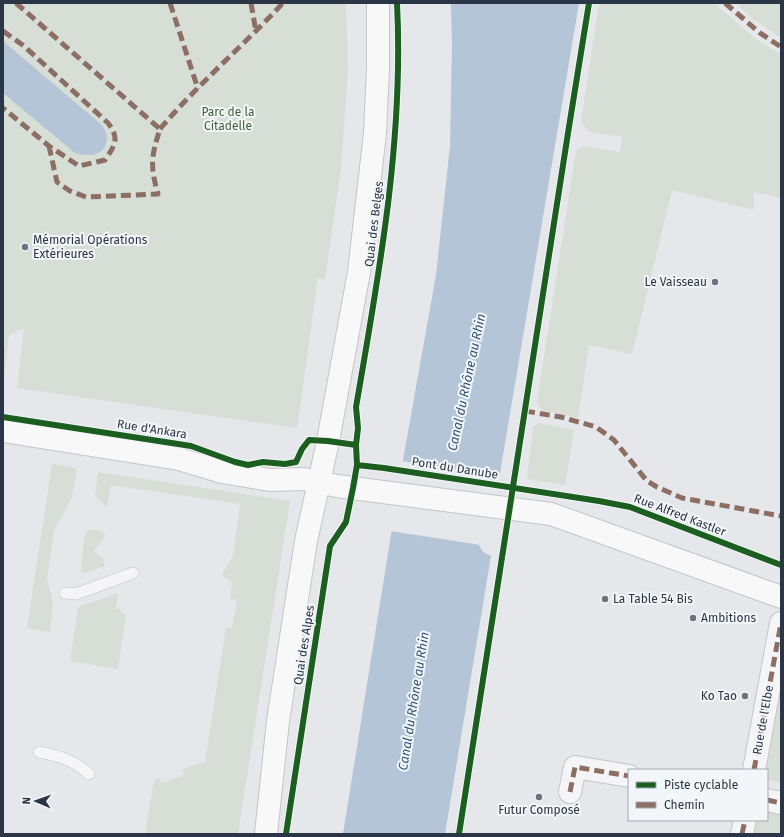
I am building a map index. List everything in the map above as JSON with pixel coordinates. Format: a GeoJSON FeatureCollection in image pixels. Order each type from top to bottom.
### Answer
{"type":"FeatureCollection","features":[{"type":"Feature","properties":{"kind":"main road","name":"Quai des Belges"},"geometry":{"type":"LineString","coordinates":[[318,482],[328,440],[348,338],[368,204],[375,133],[378,69],[378,3]]}},
{"type":"Feature","properties":{"kind":"main road"},"geometry":{"type":"LineString","coordinates":[[3,431],[179,459],[222,472],[270,480],[304,479],[337,486],[551,514],[781,597]]}},
{"type":"Feature","properties":{"kind":"main road","name":"Quai des Alpes"},"geometry":{"type":"LineString","coordinates":[[266,834],[278,721],[306,541],[318,482]]}},
{"type":"Feature","properties":{"kind":"street","name":"Rue de l'Elbe"},"geometry":{"type":"LineString","coordinates":[[754,769],[781,623]]}},
{"type":"Feature","properties":{"kind":"street"},"geometry":{"type":"LineString","coordinates":[[570,792],[575,767],[628,776]]}},
{"type":"Feature","properties":{"kind":"street"},"geometry":{"type":"LineString","coordinates":[[768,800],[781,803]]}},
{"type":"Feature","properties":{"kind":"street"},"geometry":{"type":"LineString","coordinates":[[742,834],[745,821]]}},
{"type":"Feature","properties":{"kind":"lane"},"geometry":{"type":"LineString","coordinates":[[65,593],[76,594],[133,573]]}},
{"type":"Feature","properties":{"kind":"lane"},"geometry":{"type":"LineString","coordinates":[[39,752],[58,755],[78,764],[90,774]]}},
{"type":"Feature","properties":{"kind":"green space","name":"Parc de la Citadelle"},"geometry":{"type":"Polygon","coordinates":[[[3,3],[346,3],[348,70],[341,168],[325,279],[318,278],[297,428],[17,388],[24,328],[9,335],[3,387],[3,3]]]}},
{"type":"Feature","properties":{"kind":"green space"},"geometry":{"type":"Polygon","coordinates":[[[599,3],[714,3],[755,38],[781,55],[781,198],[754,192],[754,210],[672,190],[632,354],[589,345],[578,418],[542,410],[537,402],[576,151],[584,146],[620,152],[622,137],[589,132],[581,122],[599,3]]]}},
{"type":"Feature","properties":{"kind":"green space"},"geometry":{"type":"Polygon","coordinates":[[[736,3],[781,3],[781,38],[752,18],[736,3]]]}},
{"type":"Feature","properties":{"kind":"green space"},"geometry":{"type":"Polygon","coordinates":[[[539,423],[574,430],[565,485],[527,479],[533,427],[539,423]]]}},
{"type":"Feature","properties":{"kind":"green space"},"geometry":{"type":"Polygon","coordinates":[[[52,464],[77,468],[72,497],[54,531],[47,579],[53,604],[50,632],[27,628],[52,464]]]}},
{"type":"Feature","properties":{"kind":"green space"},"geometry":{"type":"Polygon","coordinates":[[[98,472],[290,501],[238,834],[145,834],[154,780],[159,778],[161,783],[184,775],[182,769],[205,762],[226,628],[232,628],[237,600],[230,599],[232,582],[222,575],[233,556],[240,504],[111,485],[107,507],[95,496],[98,472]]]}},
{"type":"Feature","properties":{"kind":"green space"},"geometry":{"type":"Polygon","coordinates":[[[88,530],[100,530],[106,535],[94,551],[103,559],[105,566],[86,573],[81,571],[84,538],[88,530]]]}},
{"type":"Feature","properties":{"kind":"green space"},"geometry":{"type":"Polygon","coordinates":[[[118,593],[116,607],[126,615],[118,669],[70,661],[78,607],[118,593]]]}},
{"type":"Feature","properties":{"kind":"green space"},"geometry":{"type":"Polygon","coordinates":[[[781,676],[781,782],[768,780],[768,769],[764,769],[781,676]]]}},
{"type":"Feature","properties":{"kind":"green space"},"geometry":{"type":"Polygon","coordinates":[[[768,806],[781,809],[781,834],[751,834],[754,821],[768,821],[768,806]]]}},
{"type":"Feature","properties":{"kind":"water","name":"Canal du Rhône au Rhin"},"geometry":{"type":"Polygon","coordinates":[[[451,3],[579,3],[500,473],[492,477],[479,545],[483,552],[491,556],[445,834],[343,834],[403,460],[436,275],[450,146],[452,46],[451,3]]]}},
{"type":"Feature","properties":{"kind":"water"},"geometry":{"type":"Polygon","coordinates":[[[3,41],[103,126],[107,138],[106,144],[100,152],[91,155],[75,153],[3,93],[3,41]]]}},
{"type":"Feature","properties":{"kind":"pier"},"geometry":{"type":"Polygon","coordinates":[[[401,461],[496,475],[502,473],[494,478],[481,545],[390,531],[401,461]]]}},
{"type":"Feature","properties":{"kind":"marked path"},"geometry":{"type":"LineString","coordinates":[[16,3],[160,129],[153,154],[153,169],[158,194],[86,197],[70,191],[57,182],[49,146]]}},
{"type":"Feature","properties":{"kind":"marked path"},"geometry":{"type":"LineString","coordinates":[[170,3],[198,89]]}},
{"type":"Feature","properties":{"kind":"marked path"},"geometry":{"type":"LineString","coordinates":[[251,3],[256,32]]}},
{"type":"Feature","properties":{"kind":"marked path"},"geometry":{"type":"LineString","coordinates":[[160,129],[190,96],[283,3]]}},
{"type":"Feature","properties":{"kind":"marked path"},"geometry":{"type":"LineString","coordinates":[[725,3],[760,33],[781,47]]}},
{"type":"Feature","properties":{"kind":"marked path"},"geometry":{"type":"LineString","coordinates":[[3,31],[24,46],[108,123],[114,133],[114,146],[105,160],[79,166],[49,146],[3,108]]}},
{"type":"Feature","properties":{"kind":"marked path"},"geometry":{"type":"LineString","coordinates":[[525,411],[561,417],[596,427],[614,440],[647,481],[682,498],[781,516]]}},
{"type":"Feature","properties":{"kind":"marked path"},"geometry":{"type":"LineString","coordinates":[[754,769],[781,623]]}},
{"type":"Feature","properties":{"kind":"marked path"},"geometry":{"type":"LineString","coordinates":[[570,792],[575,767],[628,776]]}},
{"type":"Feature","properties":{"kind":"marked path"},"geometry":{"type":"LineString","coordinates":[[768,800],[781,803]]}},
{"type":"Feature","properties":{"kind":"marked path"},"geometry":{"type":"LineString","coordinates":[[742,834],[745,821]]}},
{"type":"Feature","properties":{"kind":"cycle path"},"geometry":{"type":"LineString","coordinates":[[286,834],[330,546],[346,522],[357,465],[356,445],[358,428],[356,407],[381,257],[393,156],[397,105],[397,3]]}},
{"type":"Feature","properties":{"kind":"cycle path"},"geometry":{"type":"LineString","coordinates":[[459,834],[589,3]]}},
{"type":"Feature","properties":{"kind":"cycle path","name":"Rue d'Ankara"},"geometry":{"type":"LineString","coordinates":[[3,417],[191,446],[235,462],[248,465],[263,462],[285,464],[296,462],[302,449],[309,440],[356,445]]}},
{"type":"Feature","properties":{"kind":"cycle path","name":"Pont du Danube"},"geometry":{"type":"LineString","coordinates":[[357,465],[599,501],[630,507],[781,565]]}},
{"type":"Feature","properties":{"kind":"place","name":"Mémorial Opérations Extérieures"},"geometry":{"type":"Point","coordinates":[25,247]}},
{"type":"Feature","properties":{"kind":"place","name":"Le Vaisseau"},"geometry":{"type":"Point","coordinates":[715,282]}},
{"type":"Feature","properties":{"kind":"place","name":"La Table 54 Bis"},"geometry":{"type":"Point","coordinates":[605,599]}},
{"type":"Feature","properties":{"kind":"place","name":"Ambitions"},"geometry":{"type":"Point","coordinates":[693,618]}},
{"type":"Feature","properties":{"kind":"place","name":"Ko Tao"},"geometry":{"type":"Point","coordinates":[745,696]}},
{"type":"Feature","properties":{"kind":"place","name":"Futur Composé"},"geometry":{"type":"Point","coordinates":[539,797]}}]}
